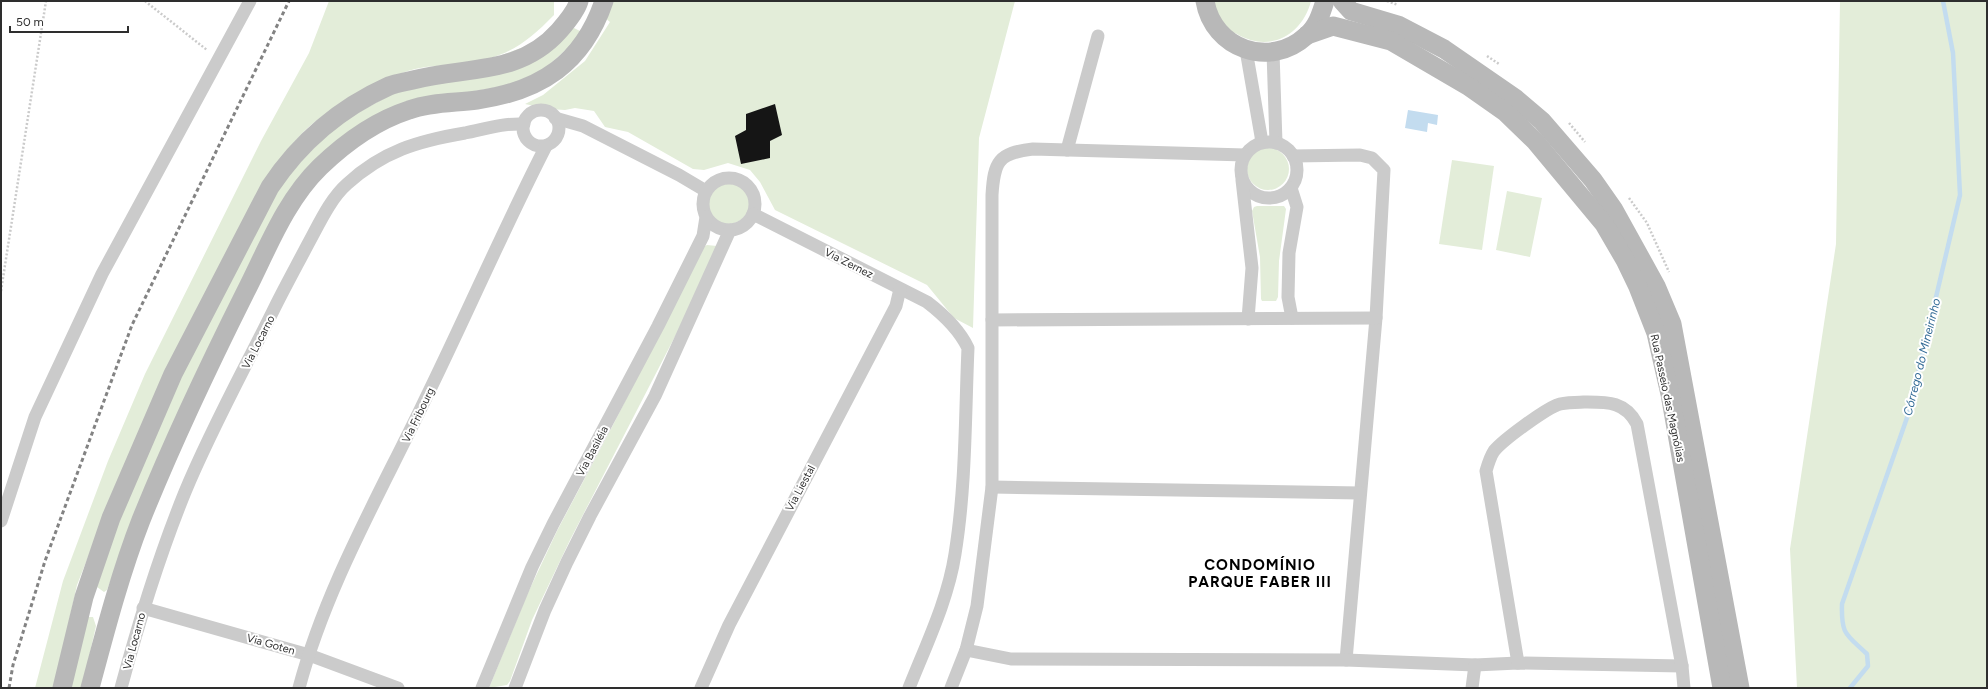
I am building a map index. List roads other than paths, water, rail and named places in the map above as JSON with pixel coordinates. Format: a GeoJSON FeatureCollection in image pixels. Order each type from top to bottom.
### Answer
{"type":"FeatureCollection","features":[{"type":"Feature","properties":{"kind":"street"},"geometry":{"type":"LineString","coordinates":[[1,521],[35,417],[99,281],[250,1]]}},
{"type":"Feature","properties":{"kind":"street","name":"Rua Passeio das Magnólias"},"geometry":{"type":"LineString","coordinates":[[1189,1],[1205,5],[1212,23],[1232,44],[1246,50],[1260,53],[1273,52],[1292,46],[1307,36],[1333,26],[1391,41],[1468,86],[1505,112],[1535,141],[1604,224],[1625,260],[1638,287],[1656,333],[1670,394],[1722,688]]}},
{"type":"Feature","properties":{"kind":"street","name":"Rua Passeio das Magnólias"},"geometry":{"type":"LineString","coordinates":[[1307,36],[1319,20],[1325,1]]}},
{"type":"Feature","properties":{"kind":"street","name":"Rua Passeio das Magnólias"},"geometry":{"type":"LineString","coordinates":[[1342,1],[1351,11],[1398,25],[1444,49],[1515,98],[1542,121],[1593,180],[1633,243],[1656,286],[1672,324],[1740,688]]}},
{"type":"Feature","properties":{"kind":"street"},"geometry":{"type":"LineString","coordinates":[[62,688],[84,597],[111,518],[173,374],[270,187],[284,166],[311,136],[328,121],[367,97],[391,86],[428,76],[496,68],[531,55],[548,43],[564,25],[579,3],[601,8],[576,54],[546,79],[501,95],[479,100],[433,104],[410,109],[387,118],[367,129],[352,140],[321,166],[306,183],[288,209],[203,378],[141,521],[112,607],[90,688]]}},
{"type":"Feature","properties":{"kind":"street"},"geometry":{"type":"LineString","coordinates":[[1067,150],[1098,36]]}},
{"type":"Feature","properties":{"kind":"street"},"geometry":{"type":"LineString","coordinates":[[1246,50],[1262,142]]}},
{"type":"Feature","properties":{"kind":"street"},"geometry":{"type":"LineString","coordinates":[[1273,52],[1276,143]]}},
{"type":"Feature","properties":{"kind":"street"},"geometry":{"type":"LineString","coordinates":[[556,118],[559,128],[556,140],[546,146],[534,145],[529,141],[523,130],[524,124],[530,115],[535,112],[546,111],[556,118],[583,126],[679,175],[706,191]]}},
{"type":"Feature","properties":{"kind":"street","name":"Via Locarno"},"geometry":{"type":"LineString","coordinates":[[120,688],[143,608],[186,491],[206,445],[320,222],[345,186],[372,164],[390,153],[410,144],[446,135],[508,124],[524,124]]}},
{"type":"Feature","properties":{"kind":"street"},"geometry":{"type":"LineString","coordinates":[[1242,180],[1252,193],[1260,197],[1277,198],[1285,194],[1291,188],[1297,172],[1293,156],[1284,145],[1262,142],[1252,146],[1244,155],[1240,171],[1252,268],[1248,319]]}},
{"type":"Feature","properties":{"kind":"street","name":"Via Fribourg"},"geometry":{"type":"LineString","coordinates":[[299,688],[313,640],[349,556],[442,367],[546,146]]}},
{"type":"Feature","properties":{"kind":"street"},"geometry":{"type":"LineString","coordinates":[[951,688],[966,650],[977,606],[992,488],[992,195],[997,166],[1009,154],[1021,151],[1067,150],[1244,155]]}},
{"type":"Feature","properties":{"kind":"street"},"geometry":{"type":"LineString","coordinates":[[1293,156],[1360,155],[1372,158],[1384,170],[1376,318],[1346,660]]}},
{"type":"Feature","properties":{"kind":"street"},"geometry":{"type":"LineString","coordinates":[[729,177],[743,182],[753,193],[755,200],[753,214],[744,225],[730,230],[716,227],[706,217],[702,204],[706,191],[710,185],[722,178],[729,177]]}},
{"type":"Feature","properties":{"kind":"street"},"geometry":{"type":"LineString","coordinates":[[1291,188],[1297,207],[1289,253],[1288,297],[1292,318]]}},
{"type":"Feature","properties":{"kind":"street","name":"Via Zernez"},"geometry":{"type":"LineString","coordinates":[[753,214],[927,302],[943,315],[963,338],[968,348],[960,514],[955,555],[942,604],[909,688]]}},
{"type":"Feature","properties":{"kind":"street","name":"Via Basiléia"},"geometry":{"type":"LineString","coordinates":[[482,688],[532,567],[553,524],[658,326],[703,236],[706,217]]}},
{"type":"Feature","properties":{"kind":"street"},"geometry":{"type":"LineString","coordinates":[[515,688],[545,610],[567,562],[590,516],[655,396],[730,230]]}},
{"type":"Feature","properties":{"kind":"street","name":"Via Liestal"},"geometry":{"type":"LineString","coordinates":[[701,688],[750,583],[896,306],[900,289]]}},
{"type":"Feature","properties":{"kind":"street"},"geometry":{"type":"LineString","coordinates":[[992,320],[1376,318]]}},
{"type":"Feature","properties":{"kind":"street"},"geometry":{"type":"LineString","coordinates":[[1518,663],[1486,471],[1488,464],[1493,452],[1503,443],[1555,406],[1568,403],[1614,403],[1626,409],[1637,424],[1682,666],[1684,688]]}},
{"type":"Feature","properties":{"kind":"street"},"geometry":{"type":"LineString","coordinates":[[992,488],[1360,493]]}},
{"type":"Feature","properties":{"kind":"street"},"geometry":{"type":"LineString","coordinates":[[84,597],[112,607]]}},
{"type":"Feature","properties":{"kind":"street","name":"Via Goten"},"geometry":{"type":"LineString","coordinates":[[143,608],[309,655],[398,688]]}},
{"type":"Feature","properties":{"kind":"street"},"geometry":{"type":"LineString","coordinates":[[966,650],[1011,659],[1346,660],[1475,665],[1518,663],[1682,666]]}},
{"type":"Feature","properties":{"kind":"street"},"geometry":{"type":"LineString","coordinates":[[1472,688],[1475,665]]}},
{"type":"Feature","properties":{"kind":"water"},"geometry":{"type":"Polygon","coordinates":[[[1408,110],[1438,115],[1437,125],[1428,123],[1427,132],[1405,128],[1408,110]]]}},
{"type":"Feature","properties":{"kind":"waterway","name":"Córrego do Mineirinho"},"geometry":{"type":"LineString","coordinates":[[1850,688],[1868,666],[1867,654],[1846,633],[1843,622],[1842,604],[1909,412],[1960,195],[1953,53],[1943,1]]}},
{"type":"Feature","properties":{"kind":"railway"},"geometry":{"type":"LineString","coordinates":[[9,688],[13,665],[45,561],[132,325],[289,1]]}},
{"type":"Feature","properties":{"kind":"district","name":"CONDOMÍNIO PARQUE FABER III"},"geometry":{"type":"Point","coordinates":[1260,574]}}]}
